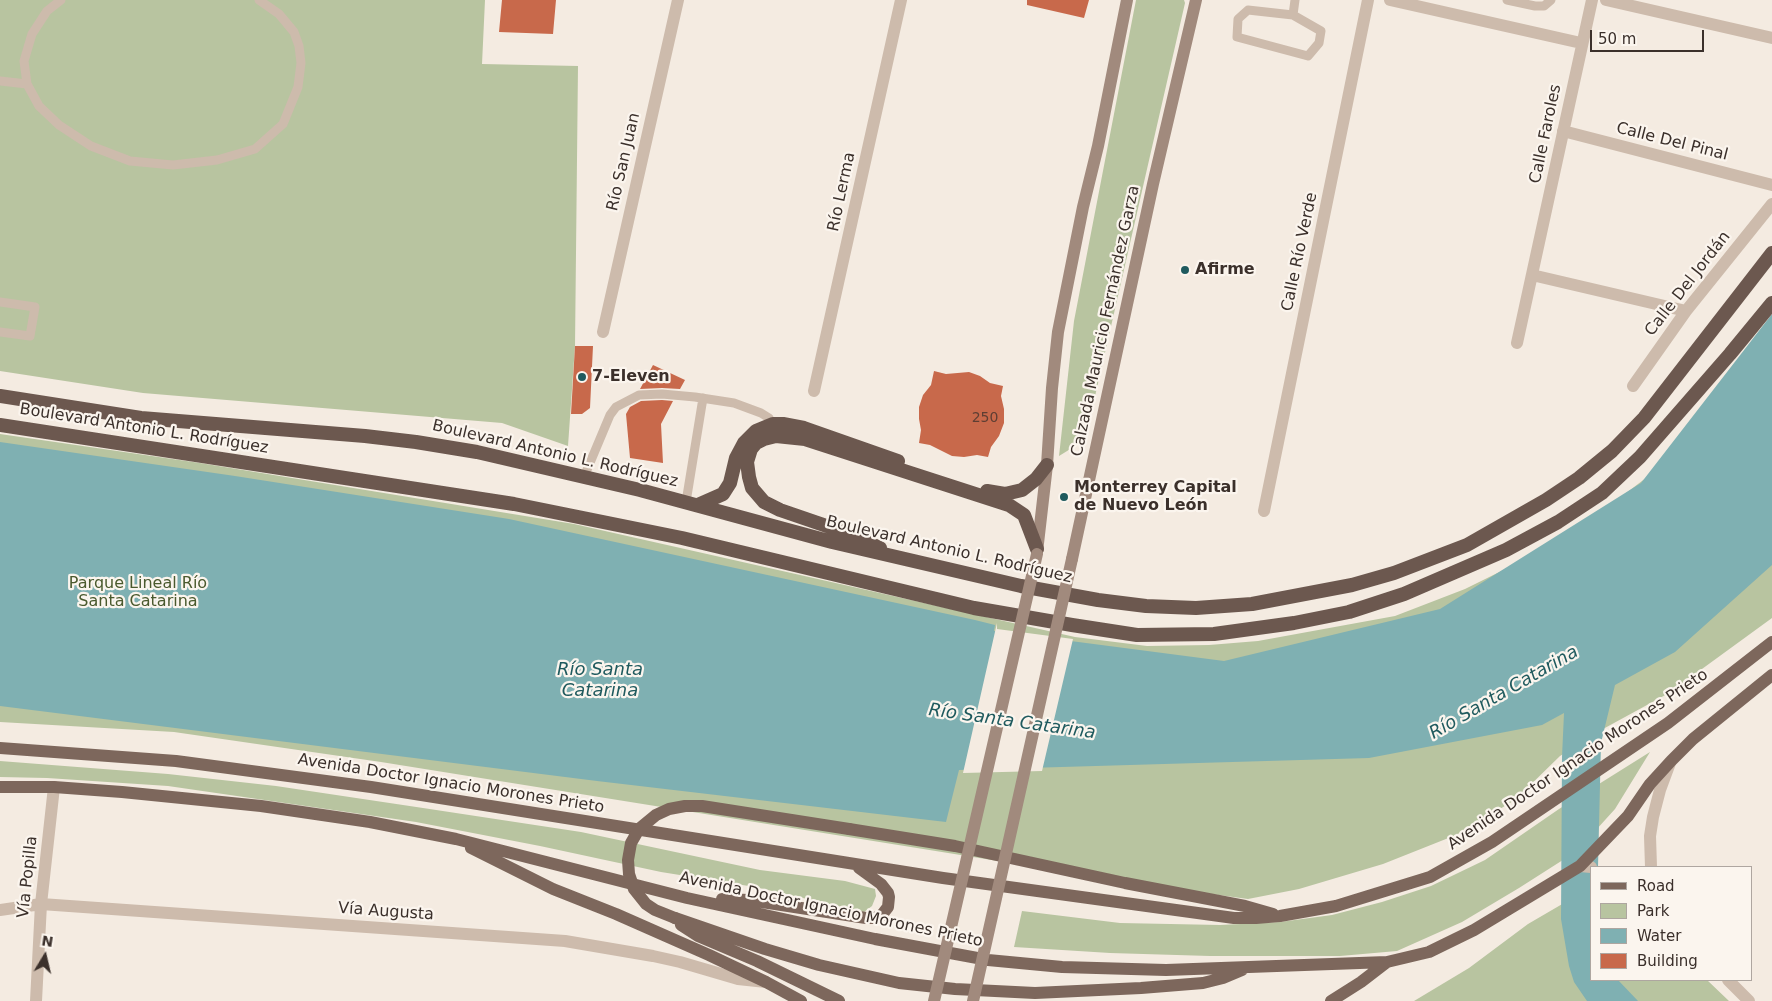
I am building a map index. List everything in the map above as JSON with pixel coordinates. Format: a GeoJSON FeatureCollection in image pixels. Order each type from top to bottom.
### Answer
{"type":"FeatureCollection","features":[{"type":"Feature","properties":{"kind":"highway","name":"Boulevard Antonio L. Rodríguez"},"geometry":{"type":"LineString","coordinates":[[0,396],[141,418],[355,435],[477,452],[692,503],[832,542],[1021,586],[1098,600],[1146,606],[1186,608],[1260,602],[1352,585],[1394,573],[1467,545],[1546,500],[1579,478],[1644,418],[1772,254]]}},
{"type":"Feature","properties":{"kind":"highway","name":"Boulevard Antonio L. Rodríguez"},"geometry":{"type":"LineString","coordinates":[[0,425],[514,504],[682,538],[974,608],[1072,626],[1138,634],[1214,634],[1294,623],[1349,612],[1404,594],[1506,550],[1558,522],[1602,492],[1640,457],[1772,303]]}},
{"type":"Feature","properties":{"kind":"highway"},"geometry":{"type":"LineString","coordinates":[[902,559],[850,534],[780,510],[764,502],[752,488],[749,477],[747,462],[751,449],[756,443],[783,424],[804,428],[851,443],[966,485],[1005,494],[1022,490],[1028,486],[1047,465]]}},
{"type":"Feature","properties":{"kind":"highway"},"geometry":{"type":"LineString","coordinates":[[692,503],[723,494],[730,483],[736,458],[744,443],[756,431],[775,430],[1009,505],[1024,515],[1037,552]]}},
{"type":"Feature","properties":{"kind":"main road","name":"Calzada Mauricio Fernández Garza"},"geometry":{"type":"LineString","coordinates":[[934,1001],[1037,552],[1047,465],[1058,332],[1082,207],[1098,146],[1127,0]]}},
{"type":"Feature","properties":{"kind":"main road","name":"Calzada Mauricio Fernández Garza"},"geometry":{"type":"LineString","coordinates":[[973,1001],[1195,1]]}},
{"type":"Feature","properties":{"kind":"main road","name":"Avenida Doctor Ignacio Morones Prieto"},"geometry":{"type":"LineString","coordinates":[[0,748],[176,761],[371,787],[854,865],[1234,918],[1280,916],[1336,906],[1430,878],[1492,842],[1668,723],[1772,642]]}},
{"type":"Feature","properties":{"kind":"main road","name":"Avenida Doctor Ignacio Morones Prieto"},"geometry":{"type":"LineString","coordinates":[[0,786],[54,787],[261,806],[370,822],[456,839],[572,867],[687,898],[875,939],[988,960],[1062,967],[1166,970],[1387,962],[1429,952],[1474,930],[1586,867],[1628,816],[1650,784],[1671,761],[1693,740],[1772,675]]}},
{"type":"Feature","properties":{"kind":"main road"},"geometry":{"type":"LineString","coordinates":[[1250,967],[1223,978],[1203,983],[1101,991],[1034,993],[955,989],[899,983],[765,949],[655,910],[646,904],[634,889],[629,874],[628,860],[631,844],[639,829],[656,815],[669,809],[685,806],[702,806],[955,846],[1125,883],[1245,906],[1280,916]]}},
{"type":"Feature","properties":{"kind":"main road"},"geometry":{"type":"LineString","coordinates":[[456,839],[553,889],[616,914],[766,982],[801,1001]]}},
{"type":"Feature","properties":{"kind":"main road"},"geometry":{"type":"LineString","coordinates":[[687,898],[749,900],[866,918],[881,916],[888,908],[888,893],[881,884],[854,865]]}},
{"type":"Feature","properties":{"kind":"main road"},"geometry":{"type":"LineString","coordinates":[[675,918],[684,927],[698,936],[757,961],[838,1001]]}},
{"type":"Feature","properties":{"kind":"main road"},"geometry":{"type":"LineString","coordinates":[[1331,1001],[1361,982],[1387,962]]}},
{"type":"Feature","properties":{"kind":"street","name":"Río San Juan"},"geometry":{"type":"LineString","coordinates":[[603,332],[678,0]]}},
{"type":"Feature","properties":{"kind":"street","name":"Río Lerma"},"geometry":{"type":"LineString","coordinates":[[814,392],[901,0]]}},
{"type":"Feature","properties":{"kind":"street","name":"Calle Río Verde"},"geometry":{"type":"LineString","coordinates":[[1264,511],[1368,0]]}},
{"type":"Feature","properties":{"kind":"street"},"geometry":{"type":"LineString","coordinates":[[1390,0],[1581,43]]}},
{"type":"Feature","properties":{"kind":"street","name":"Calle Faroles"},"geometry":{"type":"LineString","coordinates":[[1517,343],[1581,43],[1592,0]]}},
{"type":"Feature","properties":{"kind":"street"},"geometry":{"type":"LineString","coordinates":[[1606,0],[1772,38]]}},
{"type":"Feature","properties":{"kind":"street","name":"Calle Del Pinal"},"geometry":{"type":"LineString","coordinates":[[1563,131],[1772,185]]}},
{"type":"Feature","properties":{"kind":"street","name":"Calle Del Jordán"},"geometry":{"type":"LineString","coordinates":[[1633,386],[1686,311],[1772,204]]}},
{"type":"Feature","properties":{"kind":"street"},"geometry":{"type":"LineString","coordinates":[[1532,275],[1686,311]]}},
{"type":"Feature","properties":{"kind":"street"},"geometry":{"type":"LineString","coordinates":[[1651,866],[1650,836],[1653,817],[1660,790],[1671,761]]}},
{"type":"Feature","properties":{"kind":"street","name":"Vía Popilla"},"geometry":{"type":"LineString","coordinates":[[36,1001],[41,904],[54,787]]}},
{"type":"Feature","properties":{"kind":"street","name":"Vía Augusta"},"geometry":{"type":"LineString","coordinates":[[0,910],[41,904],[565,941],[654,956],[738,979],[766,982]]}},
{"type":"Feature","properties":{"kind":"street"},"geometry":{"type":"LineString","coordinates":[[1729,981],[1749,1001]]}},
{"type":"Feature","properties":{"kind":"lane"},"geometry":{"type":"LineString","coordinates":[[61,0],[47,11],[32,34],[24,61],[26,84],[39,106],[59,125],[91,146],[130,161],[173,165],[216,160],[255,149],[283,124],[298,87],[301,63],[300,46],[294,32],[279,14],[259,0]]}},
{"type":"Feature","properties":{"kind":"lane"},"geometry":{"type":"LineString","coordinates":[[1293,15],[1295,0]]}},
{"type":"Feature","properties":{"kind":"lane"},"geometry":{"type":"LineString","coordinates":[[1506,0],[1544,6],[1552,0]]}},
{"type":"Feature","properties":{"kind":"lane"},"geometry":{"type":"LineString","coordinates":[[1248,10],[1293,15],[1321,32],[1319,43],[1308,56],[1237,37],[1238,19],[1248,10]]}},
{"type":"Feature","properties":{"kind":"lane"},"geometry":{"type":"LineString","coordinates":[[0,81],[26,84]]}},
{"type":"Feature","properties":{"kind":"lane"},"geometry":{"type":"LineString","coordinates":[[0,302],[35,307],[30,336],[0,332]]}},
{"type":"Feature","properties":{"kind":"lane"},"geometry":{"type":"LineString","coordinates":[[584,477],[610,416],[616,407],[639,395],[662,394],[703,398],[747,406],[769,418],[775,430]]}},
{"type":"Feature","properties":{"kind":"lane"},"geometry":{"type":"LineString","coordinates":[[692,503],[703,398]]}},
{"type":"Feature","properties":{"kind":"green space"},"geometry":{"type":"Polygon","coordinates":[[[0,0],[485,0],[482,64],[578,66],[575,346],[568,446],[502,423],[143,393],[0,371],[0,0]]]}},
{"type":"Feature","properties":{"kind":"green space"},"geometry":{"type":"Polygon","coordinates":[[[1136,0],[1184,0],[1185,3],[1085,440],[1059,456],[1074,321],[1136,0]]]}},
{"type":"Feature","properties":{"kind":"green space","name":"Río Santa Catarina"},"geometry":{"type":"Polygon","coordinates":[[[1772,333],[1772,618],[1669,693],[1603,729],[1560,756],[1515,800],[1456,835],[1383,864],[1299,889],[1248,899],[1160,887],[381,762],[174,732],[0,722],[0,434],[200,463],[574,524],[1075,637],[1147,646],[1209,645],[1258,641],[1395,616],[1465,589],[1566,539],[1655,471],[1772,333]]]}},
{"type":"Feature","properties":{"kind":"green space"},"geometry":{"type":"Polygon","coordinates":[[[1650,752],[1615,809],[1577,851],[1462,922],[1397,951],[1340,956],[1210,956],[1110,953],[1014,947],[1022,911],[1120,923],[1220,925],[1280,922],[1332,915],[1382,902],[1431,886],[1485,860],[1559,809],[1650,752]]]}},
{"type":"Feature","properties":{"kind":"green space"},"geometry":{"type":"Polygon","coordinates":[[[0,761],[168,774],[276,786],[581,832],[760,870],[845,881],[875,889],[876,896],[872,906],[864,912],[755,887],[661,872],[416,822],[168,786],[47,778],[0,777],[0,761]]]}},
{"type":"Feature","properties":{"kind":"green space"},"geometry":{"type":"Polygon","coordinates":[[[1588,889],[1590,981],[1708,981],[1729,1001],[1414,1001],[1469,968],[1528,924],[1588,889]]]}},
{"type":"Feature","properties":{"kind":"water","name":"Río Santa Catarina"},"geometry":{"type":"Polygon","coordinates":[[[1772,314],[1772,565],[1675,652],[1615,685],[1601,743],[1598,866],[1590,866],[1590,981],[1619,981],[1638,1001],[1587,1001],[1574,982],[1569,966],[1561,919],[1564,713],[1542,725],[1369,758],[959,770],[946,822],[597,781],[0,706],[0,442],[235,476],[509,519],[975,620],[995,625],[994,631],[1224,661],[1440,609],[1641,483],[1772,314]]]}},
{"type":"Feature","properties":{"kind":"pier"},"geometry":{"type":"Polygon","coordinates":[[[997,623],[997,629],[1073,639],[1042,771],[963,773],[997,623]]]}},
{"type":"Feature","properties":{"kind":"building"},"geometry":{"type":"Polygon","coordinates":[[[502,0],[556,0],[553,34],[499,32],[502,0]]]}},
{"type":"Feature","properties":{"kind":"building"},"geometry":{"type":"Polygon","coordinates":[[[1027,0],[1089,0],[1084,18],[1027,5],[1027,0]]]}},
{"type":"Feature","properties":{"kind":"building","name":"7-Eleven"},"geometry":{"type":"Polygon","coordinates":[[[575,346],[593,346],[590,408],[582,414],[571,414],[575,346]]]}},
{"type":"Feature","properties":{"kind":"building"},"geometry":{"type":"Polygon","coordinates":[[[653,365],[685,380],[680,389],[640,389],[653,365]]]}},
{"type":"Feature","properties":{"kind":"building"},"geometry":{"type":"Polygon","coordinates":[[[934,371],[946,374],[969,372],[980,376],[990,383],[1003,386],[1001,396],[1004,409],[1004,423],[999,436],[991,447],[988,457],[977,455],[952,456],[930,445],[919,443],[921,430],[919,407],[923,395],[931,385],[934,371]]]}},
{"type":"Feature","properties":{"kind":"building","name":"7-Eleven"},"geometry":{"type":"Polygon","coordinates":[[[641,401],[673,401],[661,424],[663,463],[630,458],[626,414],[630,407],[641,401]]]}},
{"type":"Feature","properties":{"kind":"place","name":"Afirme"},"geometry":{"type":"Point","coordinates":[1185,270]}},
{"type":"Feature","properties":{"kind":"place","name":"7-Eleven"},"geometry":{"type":"Point","coordinates":[582,377]}},
{"type":"Feature","properties":{"kind":"place","name":"Monterrey Capital de Nuevo León"},"geometry":{"type":"Point","coordinates":[1064,497]}},
{"type":"Feature","properties":{"kind":"park label","name":"Parque Lineal Río Santa Catarina"},"geometry":{"type":"Point","coordinates":[138,593]}}]}
